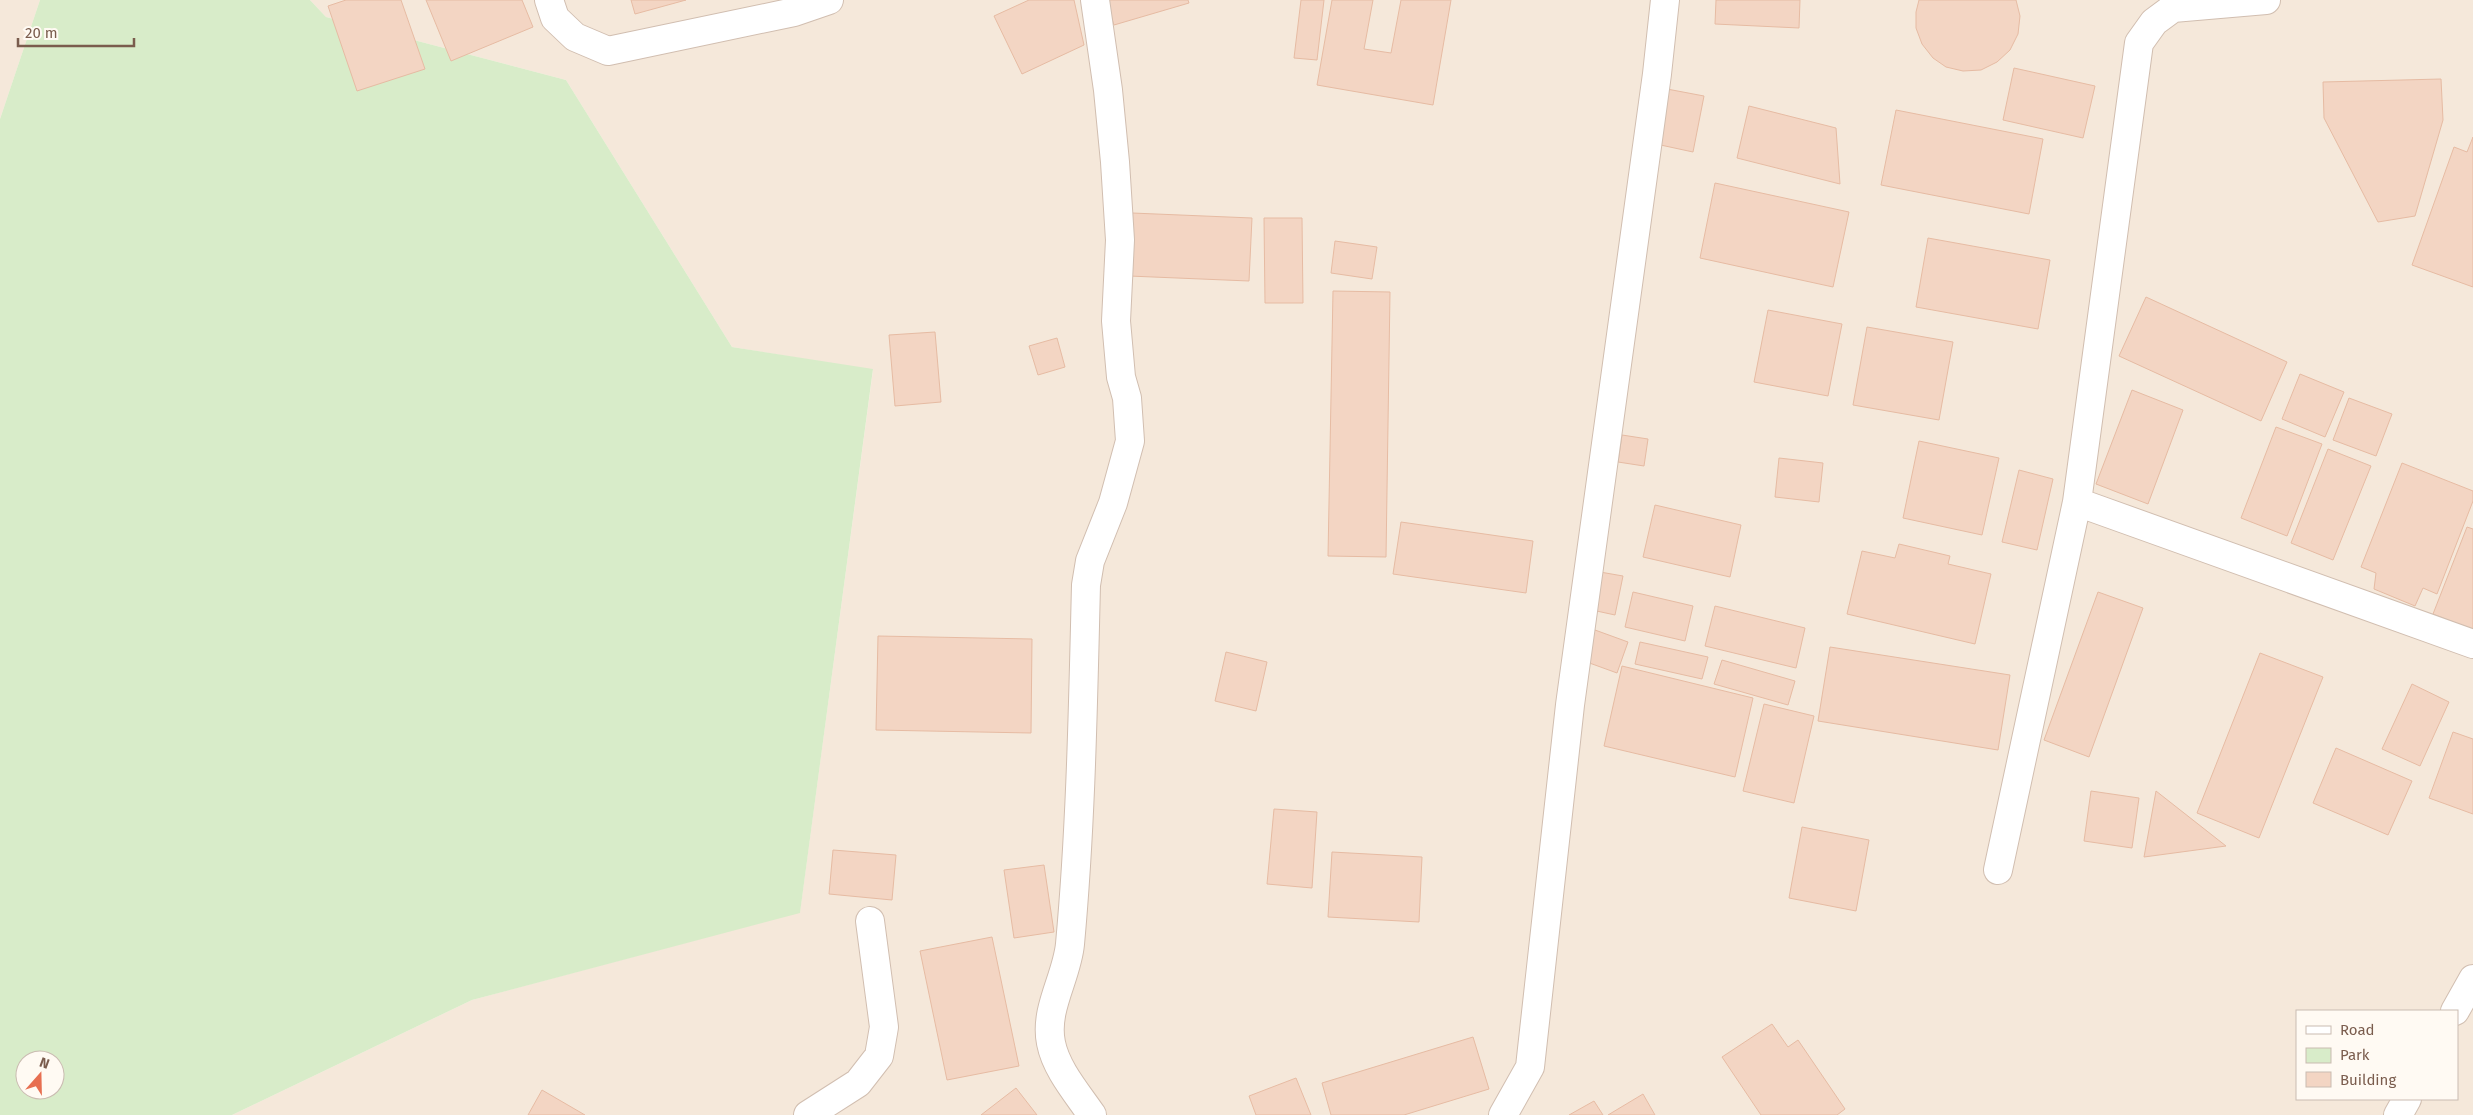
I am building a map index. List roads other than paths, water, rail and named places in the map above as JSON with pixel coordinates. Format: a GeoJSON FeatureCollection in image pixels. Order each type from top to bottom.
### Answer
{"type":"FeatureCollection","features":[{"type":"Feature","properties":{"kind":"street"},"geometry":{"type":"LineString","coordinates":[[549,0],[554,18],[575,38],[608,51],[794,12],[829,0]]}},
{"type":"Feature","properties":{"kind":"street"},"geometry":{"type":"LineString","coordinates":[[1092,1115],[1056,1060],[1050,1042],[1050,1024],[1070,950],[1073,916],[1079,829],[1086,585],[1090,561],[1118,486],[1130,441],[1127,398],[1121,377],[1116,321],[1120,240],[1115,162],[1108,90],[1095,0]]}},
{"type":"Feature","properties":{"kind":"street"},"geometry":{"type":"LineString","coordinates":[[1503,1115],[1530,1067],[1570,705],[1654,93],[1665,0]]}},
{"type":"Feature","properties":{"kind":"street"},"geometry":{"type":"LineString","coordinates":[[1998,870],[2076,502],[2140,43],[2154,22],[2173,8],[2266,0]]}},
{"type":"Feature","properties":{"kind":"street"},"geometry":{"type":"LineString","coordinates":[[2076,502],[2473,644]]}},
{"type":"Feature","properties":{"kind":"street"},"geometry":{"type":"LineString","coordinates":[[808,1115],[858,1083],[880,1056],[884,1027],[870,921]]}},
{"type":"Feature","properties":{"kind":"street"},"geometry":{"type":"LineString","coordinates":[[2456,1010],[2473,979]]}},
{"type":"Feature","properties":{"kind":"street"},"geometry":{"type":"LineString","coordinates":[[2398,1115],[2406,1100]]}}]}
